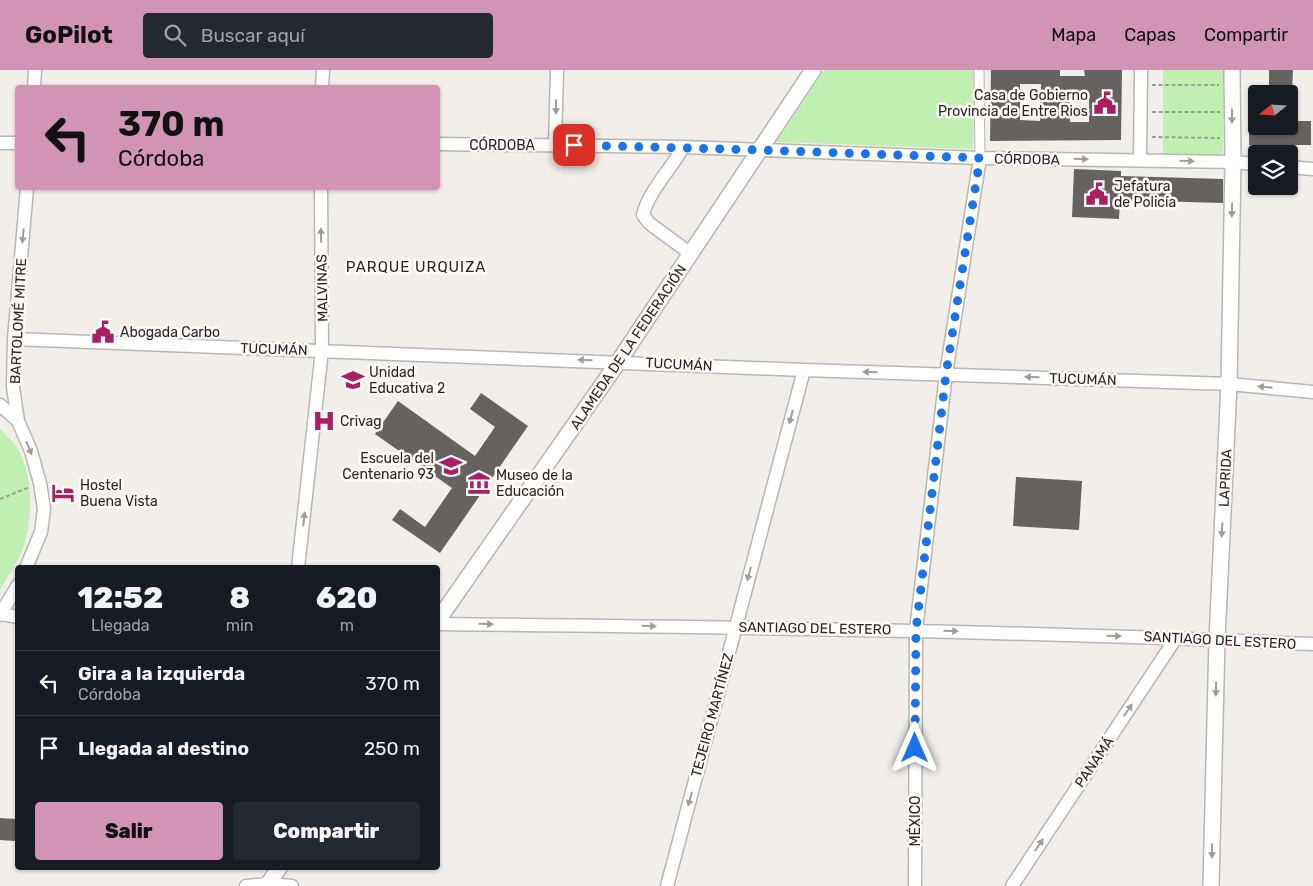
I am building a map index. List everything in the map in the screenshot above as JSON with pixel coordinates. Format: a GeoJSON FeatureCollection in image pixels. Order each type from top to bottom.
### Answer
{"type":"FeatureCollection","features":[{"type":"Feature","properties":{"kind":"street"},"geometry":{"type":"LineString","coordinates":[[34,85],[35,70]]}},
{"type":"Feature","properties":{"kind":"street"},"geometry":{"type":"LineString","coordinates":[[322,70],[322,85]]}},
{"type":"Feature","properties":{"kind":"street"},"geometry":{"type":"LineString","coordinates":[[555,145],[557,70]]}},
{"type":"Feature","properties":{"kind":"street","name":"ALAMEDA DE LA FEDERACIÓN"},"geometry":{"type":"LineString","coordinates":[[440,619],[619,362],[813,70]]}},
{"type":"Feature","properties":{"kind":"street","name":"MÉXICO"},"geometry":{"type":"LineString","coordinates":[[915,886],[916,630],[946,374],[980,158],[979,70]]}},
{"type":"Feature","properties":{"kind":"street"},"geometry":{"type":"LineString","coordinates":[[1140,160],[1141,70]]}},
{"type":"Feature","properties":{"kind":"street","name":"LAPRIDA"},"geometry":{"type":"LineString","coordinates":[[1211,886],[1217,640],[1229,384],[1233,162],[1232,77]]}},
{"type":"Feature","properties":{"kind":"street"},"geometry":{"type":"LineString","coordinates":[[0,143],[15,143]]}},
{"type":"Feature","properties":{"kind":"street","name":"CÓRDOBA"},"geometry":{"type":"LineString","coordinates":[[440,144],[683,147],[980,158],[1248,163]]}},
{"type":"Feature","properties":{"kind":"street"},"geometry":{"type":"LineString","coordinates":[[683,147],[674,164],[646,202],[643,215],[649,223],[691,254]]}},
{"type":"Feature","properties":{"kind":"street"},"geometry":{"type":"LineString","coordinates":[[1298,168],[1313,169]]}},
{"type":"Feature","properties":{"kind":"street","name":"BARTOLOMÉ MITRE"},"geometry":{"type":"LineString","coordinates":[[27,190],[14,339],[13,387],[18,421],[31,451],[40,483],[44,509],[41,532],[27,565]]}},
{"type":"Feature","properties":{"kind":"street","name":"MALVINAS"},"geometry":{"type":"LineString","coordinates":[[298,565],[322,350],[320,190]]}},
{"type":"Feature","properties":{"kind":"street","name":"TUCUMÁN"},"geometry":{"type":"LineString","coordinates":[[14,339],[804,370],[1229,384],[1313,392]]}},
{"type":"Feature","properties":{"kind":"street","name":"TEJEIRO MARTÍNEZ"},"geometry":{"type":"LineString","coordinates":[[667,886],[804,370]]}},
{"type":"Feature","properties":{"kind":"street"},"geometry":{"type":"LineString","coordinates":[[0,405],[18,421]]}},
{"type":"Feature","properties":{"kind":"street"},"geometry":{"type":"LineString","coordinates":[[15,590],[0,614],[15,616]]}},
{"type":"Feature","properties":{"kind":"street","name":"SANTIAGO DEL ESTERO"},"geometry":{"type":"LineString","coordinates":[[440,622],[916,630],[1313,644]]}},
{"type":"Feature","properties":{"kind":"street","name":"PANAMÁ"},"geometry":{"type":"LineString","coordinates":[[1012,886],[1176,638]]}},
{"type":"Feature","properties":{"kind":"street"},"geometry":{"type":"LineString","coordinates":[[268,885],[278,870]]}},
{"type":"Feature","properties":{"kind":"street"},"geometry":{"type":"LineString","coordinates":[[246,886],[292,886]]}},
{"type":"Feature","properties":{"kind":"path"},"geometry":{"type":"LineString","coordinates":[[1141,85],[1232,77]]}},
{"type":"Feature","properties":{"kind":"path"},"geometry":{"type":"LineString","coordinates":[[1141,112],[1232,111]]}},
{"type":"Feature","properties":{"kind":"path"},"geometry":{"type":"LineString","coordinates":[[1140,137],[1223,138],[1232,136]]}},
{"type":"Feature","properties":{"kind":"path"},"geometry":{"type":"LineString","coordinates":[[0,499],[40,483]]}},
{"type":"Feature","properties":{"kind":"green space"},"geometry":{"type":"Polygon","coordinates":[[[824,70],[975,70],[973,149],[776,142],[824,70]]]}},
{"type":"Feature","properties":{"kind":"green space"},"geometry":{"type":"Polygon","coordinates":[[[1163,70],[1223,70],[1223,156],[1163,156],[1163,70]]]}},
{"type":"Feature","properties":{"kind":"green space"},"geometry":{"type":"Polygon","coordinates":[[[0,429],[14,443],[21,454],[29,482],[30,512],[21,553],[0,590],[0,429]]]}},
{"type":"Feature","properties":{"kind":"building","name":"Casa de Gobierno Provincia de Entre Rios"},"geometry":{"type":"Polygon","coordinates":[[[991,70],[1060,70],[1060,76],[1085,76],[1084,70],[1122,70],[1121,140],[990,141],[991,70]],[[1020,84],[1020,120],[1040,121],[1041,84],[1020,84]],[[1070,93],[1070,122],[1089,122],[1089,93],[1070,93]]]}},
{"type":"Feature","properties":{"kind":"building"},"geometry":{"type":"Polygon","coordinates":[[[1269,70],[1293,70],[1292,85],[1269,85],[1269,70]]]}},
{"type":"Feature","properties":{"kind":"building"},"geometry":{"type":"Polygon","coordinates":[[[1298,121],[1311,121],[1311,145],[1249,145],[1249,135],[1298,135],[1298,121]]]}},
{"type":"Feature","properties":{"kind":"building"},"geometry":{"type":"Polygon","coordinates":[[[1074,169],[1121,171],[1121,176],[1223,179],[1223,203],[1120,200],[1119,219],[1072,217],[1074,169]]]}},
{"type":"Feature","properties":{"kind":"building"},"geometry":{"type":"Polygon","coordinates":[[[481,393],[528,426],[440,553],[392,520],[400,509],[425,527],[452,488],[375,434],[398,401],[475,456],[495,427],[470,409],[481,393]]]}},
{"type":"Feature","properties":{"kind":"building"},"geometry":{"type":"Polygon","coordinates":[[[1016,477],[1082,481],[1079,530],[1013,526],[1016,477]]]}},
{"type":"Feature","properties":{"kind":"building"},"geometry":{"type":"Polygon","coordinates":[[[0,818],[15,819],[15,841],[0,840],[0,818]]]}},
{"type":"Feature","properties":{"kind":"place","name":"Casa de Gobierno Provincia de Entre Rios"},"geometry":{"type":"Point","coordinates":[1105,103]}},
{"type":"Feature","properties":{"kind":"place","name":"Jefatura de Policía"},"geometry":{"type":"Point","coordinates":[1097,194]}},
{"type":"Feature","properties":{"kind":"place","name":"Abogada Carbo"},"geometry":{"type":"Point","coordinates":[103,332]}},
{"type":"Feature","properties":{"kind":"place","name":"Unidad Educativa 2"},"geometry":{"type":"Point","coordinates":[353,380]}},
{"type":"Feature","properties":{"kind":"place","name":"Crivag"},"geometry":{"type":"Point","coordinates":[324,421]}},
{"type":"Feature","properties":{"kind":"place","name":"Escuela del Centenario 93"},"geometry":{"type":"Point","coordinates":[451,466]}},
{"type":"Feature","properties":{"kind":"place","name":"Museo de la Educación"},"geometry":{"type":"Point","coordinates":[479,483]}},
{"type":"Feature","properties":{"kind":"place","name":"Hostel Buena Vista"},"geometry":{"type":"Point","coordinates":[63,493]}},
{"type":"Feature","properties":{"kind":"district","name":"PARQUE URQUIZA"},"geometry":{"type":"Point","coordinates":[416,267]}},
{"type":"Feature","properties":{"kind":"route"},"geometry":{"type":"LineString","coordinates":[[574,145],[980,158],[946,374],[916,630],[915,748]]}}]}
